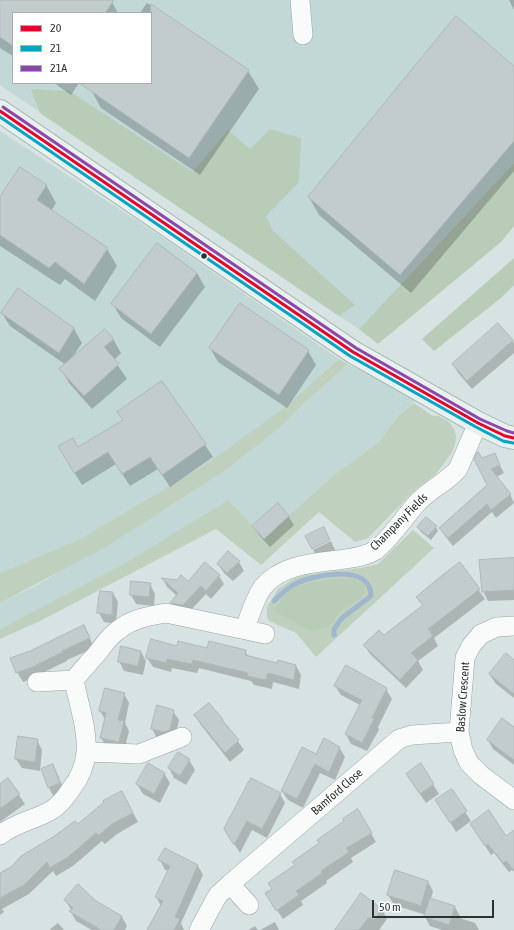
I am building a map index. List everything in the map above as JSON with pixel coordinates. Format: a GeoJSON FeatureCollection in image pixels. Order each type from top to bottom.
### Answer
{"type":"FeatureCollection","features":[{"type":"Feature","properties":{"kind":"main road"},"geometry":{"type":"LineString","coordinates":[[0,111],[352,352],[478,423],[505,436],[514,438]]}},
{"type":"Feature","properties":{"kind":"street"},"geometry":{"type":"LineString","coordinates":[[300,0],[303,35]]}},
{"type":"Feature","properties":{"kind":"street","name":"Champany Fields"},"geometry":{"type":"LineString","coordinates":[[245,629],[255,601],[264,587],[276,576],[293,568],[308,564],[363,556],[376,549],[418,502],[458,469],[478,423]]}},
{"type":"Feature","properties":{"kind":"street"},"geometry":{"type":"LineString","coordinates":[[0,834],[14,826],[51,811],[65,799],[76,783],[83,766],[86,752],[85,733],[74,680],[117,631],[134,620],[150,615],[166,613],[265,634]]}},
{"type":"Feature","properties":{"kind":"street","name":"Baslow Crescent"},"geometry":{"type":"LineString","coordinates":[[514,626],[497,627],[481,634],[471,646],[465,658],[459,732],[462,750],[469,763],[481,775],[514,800]]}},
{"type":"Feature","properties":{"kind":"street"},"geometry":{"type":"LineString","coordinates":[[37,682],[74,680]]}},
{"type":"Feature","properties":{"kind":"street","name":"Bamford Close"},"geometry":{"type":"LineString","coordinates":[[199,930],[215,900],[230,884],[399,739],[412,735],[459,732]]}},
{"type":"Feature","properties":{"kind":"street"},"geometry":{"type":"LineString","coordinates":[[86,752],[139,754],[182,737]]}},
{"type":"Feature","properties":{"kind":"street"},"geometry":{"type":"LineString","coordinates":[[230,884],[249,905]]}},
{"type":"Feature","properties":{"kind":"shaded area"},"geometry":{"type":"Polygon","coordinates":[[[0,0],[514,0],[514,163],[359,329],[0,85],[0,0]]]}},
{"type":"Feature","properties":{"kind":"shaded area"},"geometry":{"type":"Polygon","coordinates":[[[0,131],[159,235],[339,359],[285,408],[206,464],[82,538],[0,573],[0,131]]]}},
{"type":"Feature","properties":{"kind":"shaded area"},"geometry":{"type":"Polygon","coordinates":[[[348,364],[397,388],[416,400],[399,415],[379,442],[334,475],[264,539],[228,500],[125,563],[0,629],[0,603],[37,585],[171,506],[222,473],[281,427],[298,409],[348,364]]]}},
{"type":"Feature","properties":{"kind":"green space"},"geometry":{"type":"Polygon","coordinates":[[[31,89],[69,91],[193,172],[228,130],[250,149],[270,129],[301,138],[299,182],[266,216],[273,231],[355,305],[339,316],[40,113],[31,89]]]}},
{"type":"Feature","properties":{"kind":"green space"},"geometry":{"type":"Polygon","coordinates":[[[514,163],[514,226],[501,242],[378,344],[359,329],[514,163]]]}},
{"type":"Feature","properties":{"kind":"green space"},"geometry":{"type":"Polygon","coordinates":[[[514,258],[514,285],[501,298],[434,351],[422,339],[514,258]]]}},
{"type":"Feature","properties":{"kind":"green space"},"geometry":{"type":"Polygon","coordinates":[[[339,359],[348,364],[298,409],[281,427],[222,473],[106,547],[0,603],[0,573],[82,538],[206,464],[284,408],[339,359]]]}},
{"type":"Feature","properties":{"kind":"green space"},"geometry":{"type":"Polygon","coordinates":[[[414,403],[433,416],[439,416],[449,422],[455,431],[455,445],[451,454],[436,474],[417,488],[368,538],[355,542],[319,512],[261,565],[216,529],[40,621],[0,639],[0,629],[125,563],[228,500],[264,538],[334,475],[379,442],[399,415],[414,403]]]}},
{"type":"Feature","properties":{"kind":"green space"},"geometry":{"type":"Polygon","coordinates":[[[413,530],[434,548],[316,657],[296,633],[269,621],[267,617],[267,607],[278,589],[293,579],[305,575],[361,568],[378,564],[413,530]],[[360,600],[277,605],[329,627],[342,611],[360,600]]]}},
{"type":"Feature","properties":{"kind":"green space"},"geometry":{"type":"Polygon","coordinates":[[[342,578],[355,579],[365,585],[365,592],[360,600],[342,611],[329,627],[311,631],[274,611],[283,597],[292,589],[313,582],[342,578]]]}},
{"type":"Feature","properties":{"kind":"building"},"geometry":{"type":"Polygon","coordinates":[[[0,0],[114,0],[106,12],[12,12],[12,45],[0,37],[0,0]]]}},
{"type":"Feature","properties":{"kind":"building"},"geometry":{"type":"Polygon","coordinates":[[[151,4],[249,70],[189,158],[80,84],[152,84],[151,4]]]}},
{"type":"Feature","properties":{"kind":"building"},"geometry":{"type":"Polygon","coordinates":[[[456,16],[514,66],[514,141],[400,275],[308,197],[456,16]]]}},
{"type":"Feature","properties":{"kind":"building"},"geometry":{"type":"Polygon","coordinates":[[[20,167],[47,185],[37,200],[108,248],[84,284],[55,262],[49,268],[0,235],[0,197],[20,167]]]}},
{"type":"Feature","properties":{"kind":"building"},"geometry":{"type":"Polygon","coordinates":[[[157,243],[197,273],[151,334],[111,304],[157,243]]]}},
{"type":"Feature","properties":{"kind":"building"},"geometry":{"type":"Polygon","coordinates":[[[18,288],[74,328],[59,353],[1,313],[18,288]]]}},
{"type":"Feature","properties":{"kind":"building"},"geometry":{"type":"Polygon","coordinates":[[[240,303],[309,350],[279,395],[209,348],[240,303]]]}},
{"type":"Feature","properties":{"kind":"building"},"geometry":{"type":"Polygon","coordinates":[[[498,323],[513,340],[467,381],[452,364],[498,323]]]}},
{"type":"Feature","properties":{"kind":"building"},"geometry":{"type":"Polygon","coordinates":[[[105,329],[114,339],[104,347],[119,364],[84,396],[59,369],[105,329]]]}},
{"type":"Feature","properties":{"kind":"building"},"geometry":{"type":"Polygon","coordinates":[[[162,381],[206,444],[162,475],[150,457],[122,474],[108,452],[74,473],[58,446],[73,438],[78,447],[123,420],[117,412],[162,381]]]}},
{"type":"Feature","properties":{"kind":"building"},"geometry":{"type":"Polygon","coordinates":[[[478,452],[482,458],[495,453],[500,465],[491,469],[511,494],[491,510],[487,504],[448,538],[439,528],[487,485],[474,459],[478,452]]]}},
{"type":"Feature","properties":{"kind":"building"},"geometry":{"type":"Polygon","coordinates":[[[278,503],[289,516],[264,539],[252,526],[278,503]]]}},
{"type":"Feature","properties":{"kind":"building"},"geometry":{"type":"Polygon","coordinates":[[[426,517],[437,526],[428,536],[417,527],[426,517]]]}},
{"type":"Feature","properties":{"kind":"building"},"geometry":{"type":"Polygon","coordinates":[[[324,527],[330,540],[312,549],[305,536],[324,527]]]}},
{"type":"Feature","properties":{"kind":"building"},"geometry":{"type":"Polygon","coordinates":[[[228,551],[240,561],[227,573],[217,564],[228,551]]]}},
{"type":"Feature","properties":{"kind":"building"},"geometry":{"type":"Polygon","coordinates":[[[514,558],[514,590],[482,592],[479,560],[514,558]]]}},
{"type":"Feature","properties":{"kind":"building"},"geometry":{"type":"Polygon","coordinates":[[[205,562],[220,575],[206,591],[201,586],[183,605],[170,603],[178,593],[161,578],[177,580],[181,575],[188,581],[205,562]]]}},
{"type":"Feature","properties":{"kind":"building"},"geometry":{"type":"Polygon","coordinates":[[[460,562],[480,589],[428,629],[433,636],[411,653],[418,660],[400,680],[363,645],[379,630],[384,635],[423,605],[416,597],[460,562]]]}},
{"type":"Feature","properties":{"kind":"building"},"geometry":{"type":"Polygon","coordinates":[[[131,581],[151,583],[149,597],[130,595],[131,581]]]}},
{"type":"Feature","properties":{"kind":"building"},"geometry":{"type":"Polygon","coordinates":[[[100,591],[113,592],[112,615],[97,613],[100,591]]]}},
{"type":"Feature","properties":{"kind":"building"},"geometry":{"type":"Polygon","coordinates":[[[84,625],[90,638],[62,651],[63,652],[36,666],[16,673],[10,658],[30,651],[84,625]]]}},
{"type":"Feature","properties":{"kind":"building"},"geometry":{"type":"Polygon","coordinates":[[[151,639],[177,646],[178,641],[207,648],[209,641],[246,650],[245,655],[277,663],[278,660],[296,665],[294,680],[268,673],[266,680],[247,676],[248,673],[193,660],[192,664],[167,659],[166,663],[146,658],[151,639]]]}},
{"type":"Feature","properties":{"kind":"building"},"geometry":{"type":"Polygon","coordinates":[[[121,646],[141,651],[138,666],[118,662],[121,646]]]}},
{"type":"Feature","properties":{"kind":"building"},"geometry":{"type":"Polygon","coordinates":[[[506,653],[514,660],[514,694],[489,674],[506,653]]]}},
{"type":"Feature","properties":{"kind":"building"},"geometry":{"type":"Polygon","coordinates":[[[346,665],[387,688],[372,718],[374,719],[362,743],[345,734],[362,700],[334,686],[346,665]]]}},
{"type":"Feature","properties":{"kind":"building"},"geometry":{"type":"Polygon","coordinates":[[[105,688],[125,693],[118,720],[124,721],[119,742],[100,738],[106,713],[99,711],[105,688]]]}},
{"type":"Feature","properties":{"kind":"building"},"geometry":{"type":"Polygon","coordinates":[[[209,703],[239,740],[225,753],[194,715],[209,703]]]}},
{"type":"Feature","properties":{"kind":"building"},"geometry":{"type":"Polygon","coordinates":[[[157,705],[174,710],[170,730],[164,732],[151,729],[157,705]]]}},
{"type":"Feature","properties":{"kind":"building"},"geometry":{"type":"Polygon","coordinates":[[[502,718],[514,727],[514,760],[487,740],[502,718]]]}},
{"type":"Feature","properties":{"kind":"building"},"geometry":{"type":"Polygon","coordinates":[[[18,736],[38,739],[35,762],[15,759],[18,736]]]}},
{"type":"Feature","properties":{"kind":"building"},"geometry":{"type":"Polygon","coordinates":[[[324,738],[340,747],[329,772],[315,764],[297,799],[281,791],[302,747],[316,754],[324,738]]]}},
{"type":"Feature","properties":{"kind":"building"},"geometry":{"type":"Polygon","coordinates":[[[178,752],[190,759],[180,776],[168,768],[178,752]]]}},
{"type":"Feature","properties":{"kind":"building"},"geometry":{"type":"Polygon","coordinates":[[[148,763],[165,773],[154,794],[136,784],[148,763]]]}},
{"type":"Feature","properties":{"kind":"building"},"geometry":{"type":"Polygon","coordinates":[[[421,763],[434,784],[420,794],[406,774],[421,763]]]}},
{"type":"Feature","properties":{"kind":"building"},"geometry":{"type":"Polygon","coordinates":[[[53,764],[60,783],[48,788],[41,769],[53,764]]]}},
{"type":"Feature","properties":{"kind":"building"},"geometry":{"type":"Polygon","coordinates":[[[8,778],[20,794],[0,809],[0,784],[8,778]]]}},
{"type":"Feature","properties":{"kind":"building"},"geometry":{"type":"Polygon","coordinates":[[[251,778],[281,793],[262,829],[247,821],[234,845],[224,829],[251,778]]]}},
{"type":"Feature","properties":{"kind":"building"},"geometry":{"type":"Polygon","coordinates":[[[452,789],[467,811],[450,823],[435,800],[452,789]]]}},
{"type":"Feature","properties":{"kind":"building"},"geometry":{"type":"Polygon","coordinates":[[[122,791],[133,813],[112,824],[99,835],[96,833],[68,857],[50,868],[47,862],[24,885],[0,898],[0,873],[11,867],[21,856],[53,837],[75,821],[78,824],[104,802],[103,801],[122,791]]]}},
{"type":"Feature","properties":{"kind":"building"},"geometry":{"type":"Polygon","coordinates":[[[358,809],[372,833],[346,848],[349,852],[321,871],[322,873],[296,891],[299,895],[276,911],[265,893],[272,889],[268,883],[295,865],[292,862],[319,843],[317,840],[358,809]]]}},
{"type":"Feature","properties":{"kind":"building"},"geometry":{"type":"Polygon","coordinates":[[[489,810],[506,836],[514,830],[514,870],[506,861],[503,863],[488,844],[485,846],[470,824],[489,810]]]}},
{"type":"Feature","properties":{"kind":"building"},"geometry":{"type":"Polygon","coordinates":[[[165,848],[198,865],[175,917],[180,919],[174,930],[147,930],[163,901],[155,897],[170,866],[158,860],[165,848]]]}},
{"type":"Feature","properties":{"kind":"building"},"geometry":{"type":"Polygon","coordinates":[[[395,870],[428,881],[421,906],[387,895],[395,870]]]}},
{"type":"Feature","properties":{"kind":"building"},"geometry":{"type":"Polygon","coordinates":[[[78,884],[96,901],[122,916],[114,930],[101,930],[69,911],[73,908],[64,900],[78,884]]]}},
{"type":"Feature","properties":{"kind":"building"},"geometry":{"type":"Polygon","coordinates":[[[361,893],[382,909],[374,920],[369,917],[359,930],[335,930],[361,893]]]}},
{"type":"Feature","properties":{"kind":"building"},"geometry":{"type":"Polygon","coordinates":[[[430,898],[455,906],[449,925],[424,917],[430,898]]]}},
{"type":"Feature","properties":{"kind":"waterway"},"geometry":{"type":"LineString","coordinates":[[274,601],[294,585],[316,577],[341,574],[352,575],[362,579],[369,586],[371,596],[342,618],[334,629],[334,635]]}},
{"type":"Feature","properties":{"kind":"transit line","name":"21A"},"geometry":{"type":"LineString","coordinates":[[3,107],[356,348],[480,419],[514,433]]}},
{"type":"Feature","properties":{"kind":"transit line","name":"20"},"geometry":{"type":"LineString","coordinates":[[0,111],[353,352],[478,423],[505,436],[514,438]]}},
{"type":"Feature","properties":{"kind":"transit line","name":"21"},"geometry":{"type":"LineString","coordinates":[[0,117],[350,356],[476,427],[503,441],[513,443]]}}]}
